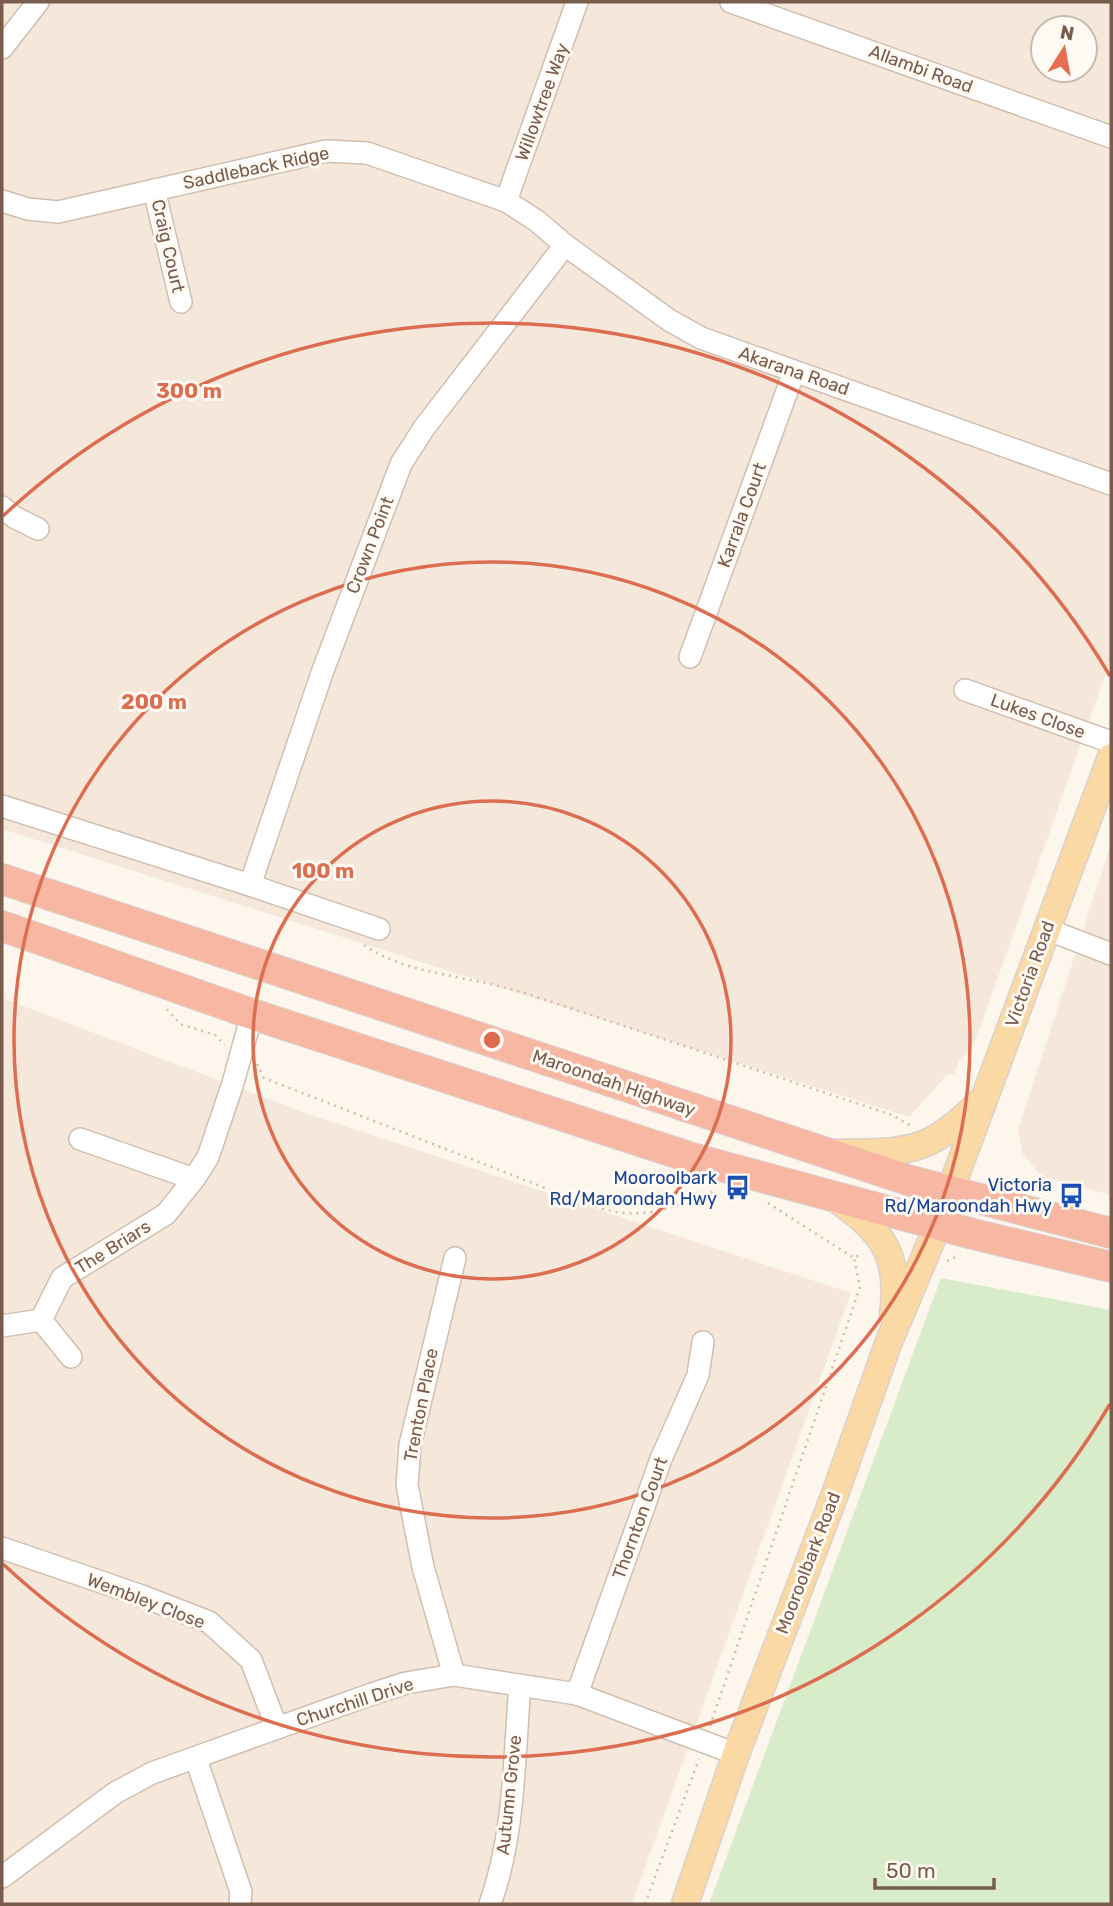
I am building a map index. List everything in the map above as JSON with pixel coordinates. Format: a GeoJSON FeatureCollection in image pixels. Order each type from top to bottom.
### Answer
{"type":"FeatureCollection","features":[{"type":"Feature","properties":{"kind":"highway","name":"Maroondah Highway"},"geometry":{"type":"LineString","coordinates":[[2,879],[911,1181],[1111,1233]]}},
{"type":"Feature","properties":{"kind":"highway"},"geometry":{"type":"LineString","coordinates":[[2,926],[252,1014],[695,1159],[938,1225],[1111,1267]]}},
{"type":"Feature","properties":{"kind":"highway"},"geometry":{"type":"LineString","coordinates":[[938,1225],[950,1191]]}},
{"type":"Feature","properties":{"kind":"main road","name":"Victoria Road"},"geometry":{"type":"LineString","coordinates":[[950,1191],[1111,757]]}},
{"type":"Feature","properties":{"kind":"main road"},"geometry":{"type":"LineString","coordinates":[[827,1153],[904,1151],[925,1145],[960,1121],[986,1096]]}},
{"type":"Feature","properties":{"kind":"main road"},"geometry":{"type":"LineString","coordinates":[[833,1197],[863,1218],[889,1252],[896,1282],[888,1344]]}},
{"type":"Feature","properties":{"kind":"main road","name":"Mooroolbark Road"},"geometry":{"type":"LineString","coordinates":[[685,1904],[736,1754],[888,1344],[938,1225]]}},
{"type":"Feature","properties":{"kind":"street"},"geometry":{"type":"LineString","coordinates":[[2,48],[38,2]]}},
{"type":"Feature","properties":{"kind":"street","name":"Willowtree Way"},"geometry":{"type":"LineString","coordinates":[[506,201],[577,2]]}},
{"type":"Feature","properties":{"kind":"street","name":"Allambi Road"},"geometry":{"type":"LineString","coordinates":[[731,2],[1111,137]]}},
{"type":"Feature","properties":{"kind":"street","name":"Saddleback Ridge"},"geometry":{"type":"LineString","coordinates":[[2,201],[28,209],[58,212],[326,150],[368,153],[506,201]]}},
{"type":"Feature","properties":{"kind":"street","name":"Craig Court"},"geometry":{"type":"LineString","coordinates":[[154,190],[181,302]]}},
{"type":"Feature","properties":{"kind":"street","name":"Akarana Road"},"geometry":{"type":"LineString","coordinates":[[506,201],[537,221],[565,246],[701,338],[1111,484]]}},
{"type":"Feature","properties":{"kind":"street","name":"Crown Point"},"geometry":{"type":"LineString","coordinates":[[250,885],[322,673],[401,464],[424,428],[565,246]]}},
{"type":"Feature","properties":{"kind":"street","name":"Karrala Court"},"geometry":{"type":"LineString","coordinates":[[690,657],[794,372]]}},
{"type":"Feature","properties":{"kind":"street"},"geometry":{"type":"LineString","coordinates":[[2,507],[14,517],[38,529]]}},
{"type":"Feature","properties":{"kind":"street","name":"Lukes Close"},"geometry":{"type":"LineString","coordinates":[[965,690],[1111,742]]}},
{"type":"Feature","properties":{"kind":"street"},"geometry":{"type":"LineString","coordinates":[[2,806],[379,929]]}},
{"type":"Feature","properties":{"kind":"street"},"geometry":{"type":"LineString","coordinates":[[1046,929],[1111,954]]}},
{"type":"Feature","properties":{"kind":"street","name":"The Briars"},"geometry":{"type":"LineString","coordinates":[[41,1320],[62,1279],[166,1214],[194,1179],[208,1157],[242,1054],[252,1014]]}},
{"type":"Feature","properties":{"kind":"street"},"geometry":{"type":"LineString","coordinates":[[80,1139],[194,1179]]}},
{"type":"Feature","properties":{"kind":"street","name":"Trenton Place"},"geometry":{"type":"LineString","coordinates":[[453,1675],[424,1567],[407,1485],[410,1445],[455,1258]]}},
{"type":"Feature","properties":{"kind":"street"},"geometry":{"type":"LineString","coordinates":[[2,1326],[41,1320],[71,1357]]}},
{"type":"Feature","properties":{"kind":"street","name":"Thornton Court"},"geometry":{"type":"LineString","coordinates":[[577,1694],[661,1459],[698,1375],[702,1342]]}},
{"type":"Feature","properties":{"kind":"street","name":"Wembley Close"},"geometry":{"type":"LineString","coordinates":[[2,1548],[209,1622],[251,1660],[277,1728]]}},
{"type":"Feature","properties":{"kind":"street","name":"Churchill Drive"},"geometry":{"type":"LineString","coordinates":[[3,1873],[115,1793],[152,1773],[407,1683],[453,1675],[577,1694],[736,1754]]}},
{"type":"Feature","properties":{"kind":"street","name":"Autumn Grove"},"geometry":{"type":"LineString","coordinates":[[490,1904],[506,1843],[520,1685]]}},
{"type":"Feature","properties":{"kind":"street"},"geometry":{"type":"LineString","coordinates":[[196,1759],[241,1892],[240,1904]]}},
{"type":"Feature","properties":{"kind":"path"},"geometry":{"type":"LineString","coordinates":[[357,921],[354,932],[360,942],[379,955],[407,967],[499,986],[540,998],[892,1115],[909,1124],[925,1145]]}},
{"type":"Feature","properties":{"kind":"path"},"geometry":{"type":"LineString","coordinates":[[242,1054],[254,1059],[264,1078],[606,1210],[626,1214],[650,1212],[724,1188]]}},
{"type":"Feature","properties":{"kind":"path"},"geometry":{"type":"LineString","coordinates":[[645,1904],[705,1742],[860,1287],[854,1258],[760,1198]]}},
{"type":"Feature","properties":{"kind":"path"},"geometry":{"type":"LineString","coordinates":[[854,1258],[883,1243]]}},
{"type":"Feature","properties":{"kind":"shaded area"},"geometry":{"type":"Polygon","coordinates":[[[2,2],[1111,2],[1111,659],[974,1045],[959,1061],[955,1073],[947,1075],[909,1117],[2,829],[2,2]]]}},
{"type":"Feature","properties":{"kind":"shaded area"},"geometry":{"type":"Polygon","coordinates":[[[1111,844],[1111,1195],[1043,1177],[1023,1155],[1018,1130],[1111,844]]]}},
{"type":"Feature","properties":{"kind":"shaded area"},"geometry":{"type":"Polygon","coordinates":[[[2,998],[305,1113],[851,1293],[632,1904],[2,1904],[2,998]]]}},
{"type":"Feature","properties":{"kind":"green space"},"geometry":{"type":"Polygon","coordinates":[[[941,1278],[1111,1310],[1111,1904],[709,1904],[941,1278]]]}},
{"type":"Feature","properties":{"kind":"place","name":"Mooroolbark Rd/Maroondah Hwy"},"geometry":{"type":"Point","coordinates":[737,1188]}},
{"type":"Feature","properties":{"kind":"place","name":"Victoria Rd/Maroondah Hwy"},"geometry":{"type":"Point","coordinates":[1072,1195]}}]}
